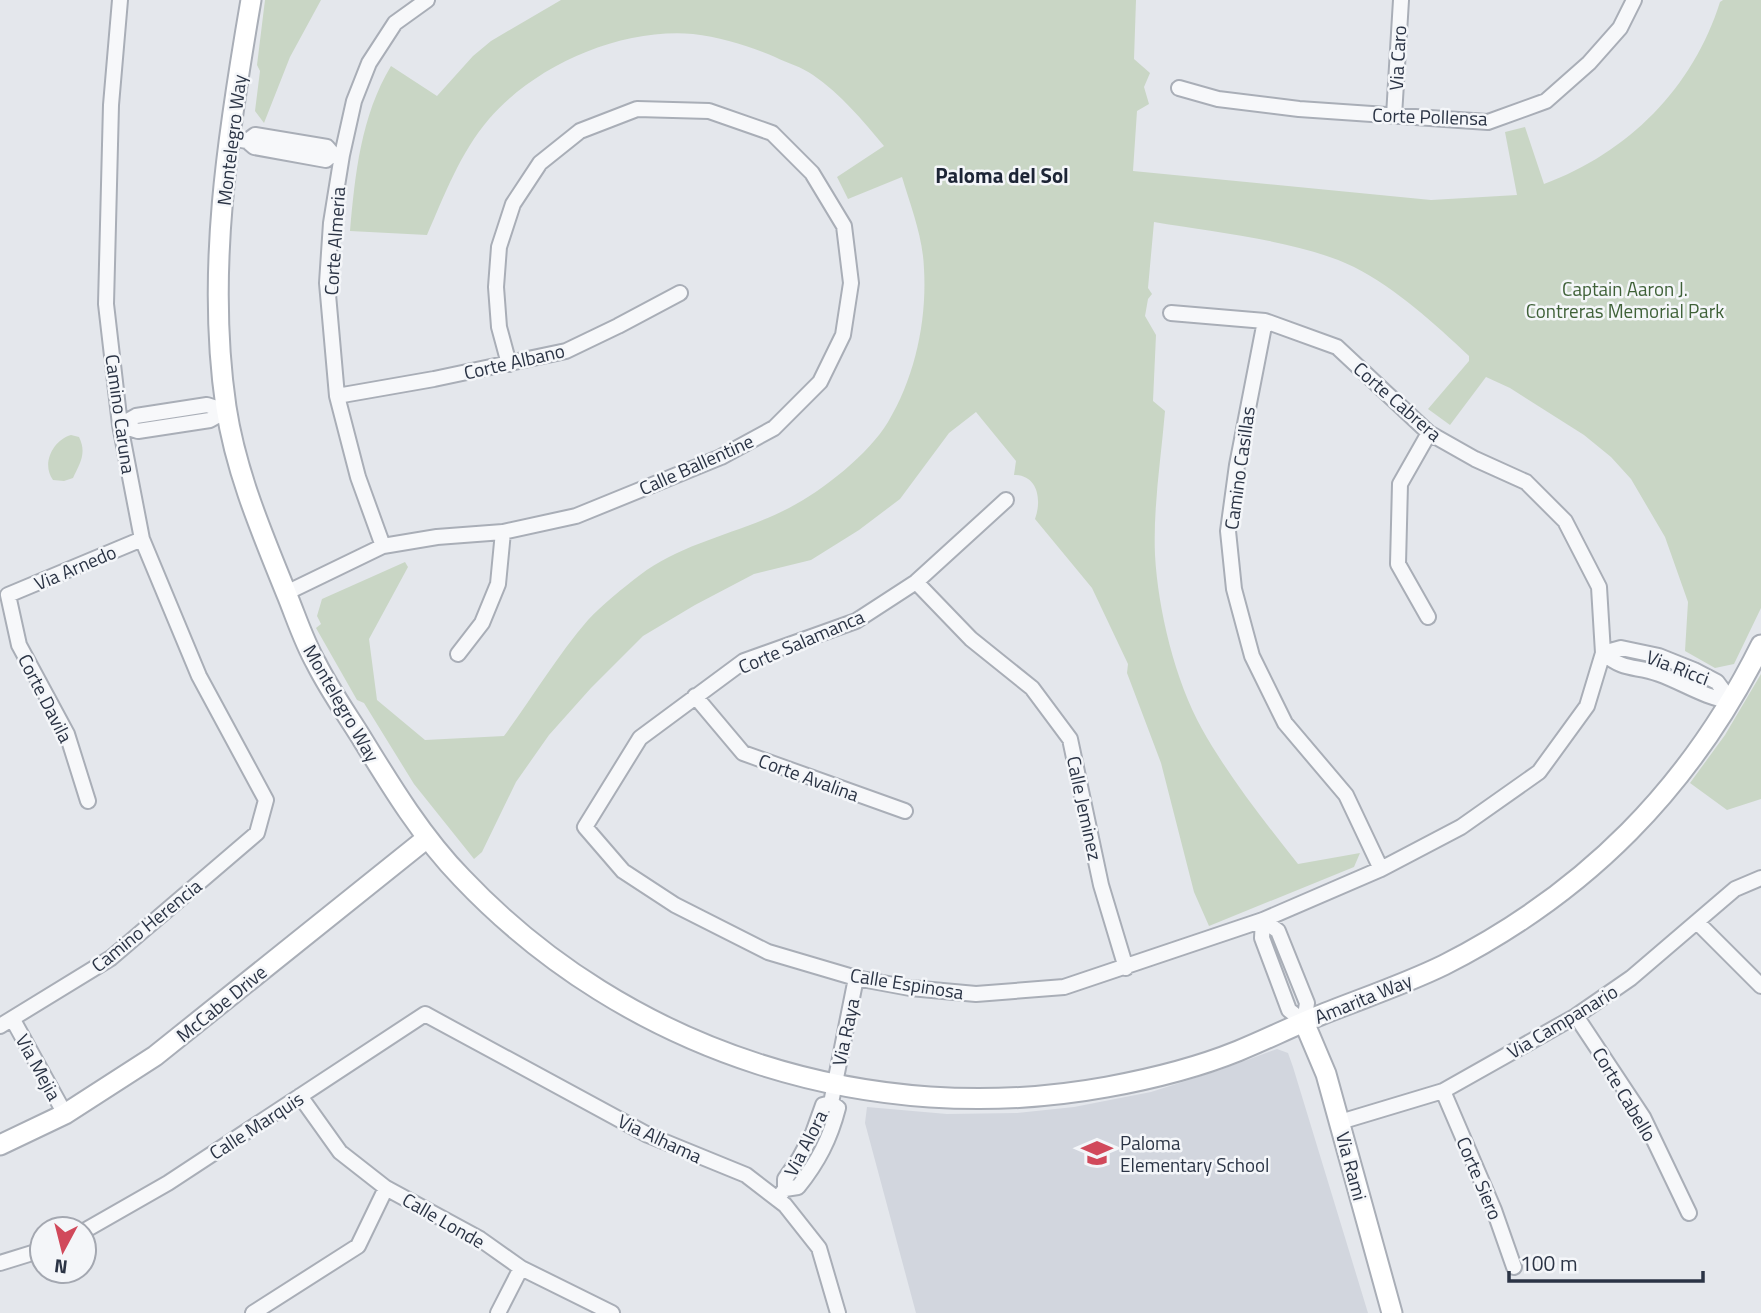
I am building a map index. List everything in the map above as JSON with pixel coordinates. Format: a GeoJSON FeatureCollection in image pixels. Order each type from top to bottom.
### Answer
{"type":"FeatureCollection","features":[{"type":"Feature","properties":{"kind":"street","name":"Camino Caruna"},"geometry":{"type":"LineString","coordinates":[[120,0],[111,105],[106,304],[120,425],[142,538],[199,676],[266,800]]}},
{"type":"Feature","properties":{"kind":"street","name":"Montelegro Way"},"geometry":{"type":"LineString","coordinates":[[251,0],[239,139],[219,237],[217,318],[226,411],[250,507],[315,662],[427,838],[462,879],[539,949],[630,1009],[682,1036],[832,1094]]}},
{"type":"Feature","properties":{"kind":"street","name":"Corte Almeria"},"geometry":{"type":"LineString","coordinates":[[383,546],[358,477],[337,396],[327,283],[331,223],[337,155],[369,63],[395,23],[427,0]]}},
{"type":"Feature","properties":{"kind":"street","name":"Via Caro"},"geometry":{"type":"LineString","coordinates":[[1394,116],[1401,0]]}},
{"type":"Feature","properties":{"kind":"street","name":"Corte Pollensa"},"geometry":{"type":"LineString","coordinates":[[1179,88],[1219,99],[1299,109],[1488,122],[1546,101],[1589,63],[1620,28],[1634,0]]}},
{"type":"Feature","properties":{"kind":"street","name":"Calle Ballentine"},"geometry":{"type":"LineString","coordinates":[[286,593],[383,546],[437,537],[503,532],[576,516],[721,457],[774,428],[820,382],[843,335],[851,283],[844,226],[812,173],[772,133],[709,111],[637,109],[580,131],[540,163],[513,204],[499,247],[496,287],[499,327],[509,364]]}},
{"type":"Feature","properties":{"kind":"street"},"geometry":{"type":"LineString","coordinates":[[239,139],[254,147],[326,160],[337,155]]}},
{"type":"Feature","properties":{"kind":"street","name":"Corte Albano"},"geometry":{"type":"LineString","coordinates":[[337,396],[566,351],[680,293]]}},
{"type":"Feature","properties":{"kind":"street","name":"Corte Cabrera"},"geometry":{"type":"LineString","coordinates":[[1171,313],[1265,321],[1337,347],[1429,433],[1475,460],[1526,482],[1565,521],[1599,587],[1603,653],[1587,706],[1539,772],[1461,827],[1381,869],[1264,920]]}},
{"type":"Feature","properties":{"kind":"street","name":"Camino Casillas"},"geometry":{"type":"LineString","coordinates":[[1265,321],[1237,465],[1228,531],[1234,589],[1252,656],[1284,723],[1346,795],[1381,869]]}},
{"type":"Feature","properties":{"kind":"street"},"geometry":{"type":"LineString","coordinates":[[120,425],[136,416],[207,405],[226,411]]}},
{"type":"Feature","properties":{"kind":"street"},"geometry":{"type":"LineString","coordinates":[[1428,617],[1398,564],[1400,484],[1429,433]]}},
{"type":"Feature","properties":{"kind":"street","name":"Corte Salamanca"},"geometry":{"type":"LineString","coordinates":[[585,827],[640,738],[744,661],[856,621],[916,582],[1006,500]]}},
{"type":"Feature","properties":{"kind":"street"},"geometry":{"type":"LineString","coordinates":[[458,654],[482,623],[498,584],[503,532]]}},
{"type":"Feature","properties":{"kind":"street","name":"Via Arnedo"},"geometry":{"type":"LineString","coordinates":[[8,594],[142,538]]}},
{"type":"Feature","properties":{"kind":"street","name":"Calle Jeminez"},"geometry":{"type":"LineString","coordinates":[[916,582],[971,639],[1031,688],[1070,739],[1101,886],[1126,968]]}},
{"type":"Feature","properties":{"kind":"street","name":"Corte Davila"},"geometry":{"type":"LineString","coordinates":[[8,594],[19,645],[67,734],[88,801]]}},
{"type":"Feature","properties":{"kind":"street","name":"Amarita Way"},"geometry":{"type":"LineString","coordinates":[[832,1094],[1000,1098],[1062,1094],[1121,1085],[1196,1066],[1398,986],[1439,967],[1478,947],[1569,886],[1611,850],[1651,810],[1689,764],[1731,701],[1761,645]]}},
{"type":"Feature","properties":{"kind":"street","name":"Via Ricci"},"geometry":{"type":"LineString","coordinates":[[1603,653],[1620,648],[1659,656],[1717,682],[1731,701]]}},
{"type":"Feature","properties":{"kind":"street","name":"Corte Avalina"},"geometry":{"type":"LineString","coordinates":[[695,696],[743,753],[905,811]]}},
{"type":"Feature","properties":{"kind":"street","name":"Camino Herencia"},"geometry":{"type":"LineString","coordinates":[[6,1023],[111,958],[257,833],[266,800]]}},
{"type":"Feature","properties":{"kind":"street","name":"Calle Espinosa"},"geometry":{"type":"LineString","coordinates":[[585,827],[623,871],[674,905],[768,952],[856,978],[910,988],[976,994],[1064,987],[1264,920]]}},
{"type":"Feature","properties":{"kind":"street","name":"McCabe Drive"},"geometry":{"type":"LineString","coordinates":[[0,1145],[65,1114],[155,1056],[427,838]]}},
{"type":"Feature","properties":{"kind":"street","name":"Via Campanario"},"geometry":{"type":"LineString","coordinates":[[1340,1122],[1443,1091],[1576,1016],[1631,978],[1735,889],[1761,878]]}},
{"type":"Feature","properties":{"kind":"street","name":"Via Rami"},"geometry":{"type":"LineString","coordinates":[[1264,920],[1262,938],[1289,1010],[1304,1022],[1326,1074],[1392,1313]]}},
{"type":"Feature","properties":{"kind":"street"},"geometry":{"type":"LineString","coordinates":[[1697,922],[1761,986]]}},
{"type":"Feature","properties":{"kind":"street","name":"Via Raya"},"geometry":{"type":"LineString","coordinates":[[832,1094],[856,978]]}},
{"type":"Feature","properties":{"kind":"street","name":"Calle Marquis"},"geometry":{"type":"LineString","coordinates":[[98,1223],[168,1183],[425,1014]]}},
{"type":"Feature","properties":{"kind":"street","name":"Via Alhama"},"geometry":{"type":"LineString","coordinates":[[425,1014],[648,1135],[746,1175],[781,1194],[785,1205],[819,1248],[838,1313]]}},
{"type":"Feature","properties":{"kind":"street","name":"Corte Cabello"},"geometry":{"type":"LineString","coordinates":[[1576,1016],[1643,1117],[1689,1213]]}},
{"type":"Feature","properties":{"kind":"street","name":"Via Mejia"},"geometry":{"type":"LineString","coordinates":[[6,1023],[65,1114]]}},
{"type":"Feature","properties":{"kind":"street","name":"Corte Siero"},"geometry":{"type":"LineString","coordinates":[[1443,1091],[1494,1210],[1514,1267]]}},
{"type":"Feature","properties":{"kind":"street","name":"Via Alora"},"geometry":{"type":"LineString","coordinates":[[781,1194],[785,1179],[808,1141],[823,1105],[832,1094]]}},
{"type":"Feature","properties":{"kind":"street","name":"Calle Londe"},"geometry":{"type":"LineString","coordinates":[[300,1096],[340,1152],[386,1188],[480,1239],[521,1268],[612,1313]]}},
{"type":"Feature","properties":{"kind":"street"},"geometry":{"type":"LineString","coordinates":[[253,1313],[358,1246],[386,1188]]}},
{"type":"Feature","properties":{"kind":"street"},"geometry":{"type":"LineString","coordinates":[[0,1263],[28,1254]]}},
{"type":"Feature","properties":{"kind":"street"},"geometry":{"type":"LineString","coordinates":[[498,1313],[521,1268]]}},
{"type":"Feature","properties":{"kind":"shaded area","name":"Paloma Elementary School"},"geometry":{"type":"Polygon","coordinates":[[[1277,1049],[1288,1053],[1293,1067],[1368,1313],[916,1313],[865,1123],[867,1107],[947,1114],[1017,1113],[1074,1107],[1151,1092],[1277,1049]]]}},
{"type":"Feature","properties":{"kind":"green space"},"geometry":{"type":"Polygon","coordinates":[[[265,0],[321,0],[290,57],[264,123],[255,111],[260,71],[257,65],[265,0]]]}},
{"type":"Feature","properties":{"kind":"green space","name":"Captain Aaron J. Contreras Memorial Park"},"geometry":{"type":"Polygon","coordinates":[[[561,0],[1136,0],[1134,59],[1150,73],[1144,87],[1149,104],[1137,111],[1133,171],[1431,200],[1517,195],[1505,132],[1525,127],[1544,184],[1603,155],[1653,114],[1675,89],[1708,33],[1720,2],[1761,0],[1761,608],[1734,664],[1715,668],[1685,651],[1688,602],[1665,537],[1631,479],[1611,457],[1584,435],[1510,388],[1486,377],[1450,425],[1428,409],[1469,361],[1469,356],[1400,296],[1354,267],[1309,250],[1154,222],[1148,288],[1152,294],[1148,299],[1145,316],[1156,335],[1153,401],[1165,411],[1156,501],[1155,555],[1164,621],[1176,667],[1192,710],[1212,747],[1298,864],[1360,853],[1354,867],[1209,926],[1194,892],[1161,763],[1127,673],[1128,664],[1092,588],[1035,519],[1038,497],[1033,484],[1022,476],[1014,475],[1016,461],[976,412],[949,433],[900,499],[859,530],[811,560],[754,574],[643,636],[549,735],[516,782],[482,852],[474,859],[414,784],[364,703],[357,700],[316,628],[321,624],[317,616],[322,599],[405,562],[408,567],[369,639],[377,700],[425,740],[504,736],[577,634],[593,615],[627,585],[675,554],[771,517],[802,501],[844,471],[869,447],[888,422],[905,386],[917,348],[923,309],[924,269],[921,245],[902,177],[848,199],[837,177],[884,146],[842,99],[809,72],[755,49],[703,35],[666,34],[638,37],[609,44],[556,66],[509,99],[479,132],[454,174],[427,235],[350,231],[357,167],[366,125],[391,66],[437,96],[473,56],[491,41],[561,0]]]}},
{"type":"Feature","properties":{"kind":"green space"},"geometry":{"type":"Polygon","coordinates":[[[71,435],[79,437],[81,443],[80,463],[73,478],[53,480],[48,467],[51,453],[59,442],[71,435]]]}},
{"type":"Feature","properties":{"kind":"green space"},"geometry":{"type":"Polygon","coordinates":[[[1761,674],[1761,799],[1727,810],[1690,783],[1725,735],[1761,674]]]}},
{"type":"Feature","properties":{"kind":"place","name":"Paloma Elementary School"},"geometry":{"type":"Point","coordinates":[1097,1153]}},
{"type":"Feature","properties":{"kind":"district","name":"Paloma del Sol"},"geometry":{"type":"Point","coordinates":[1002,175]}}]}
